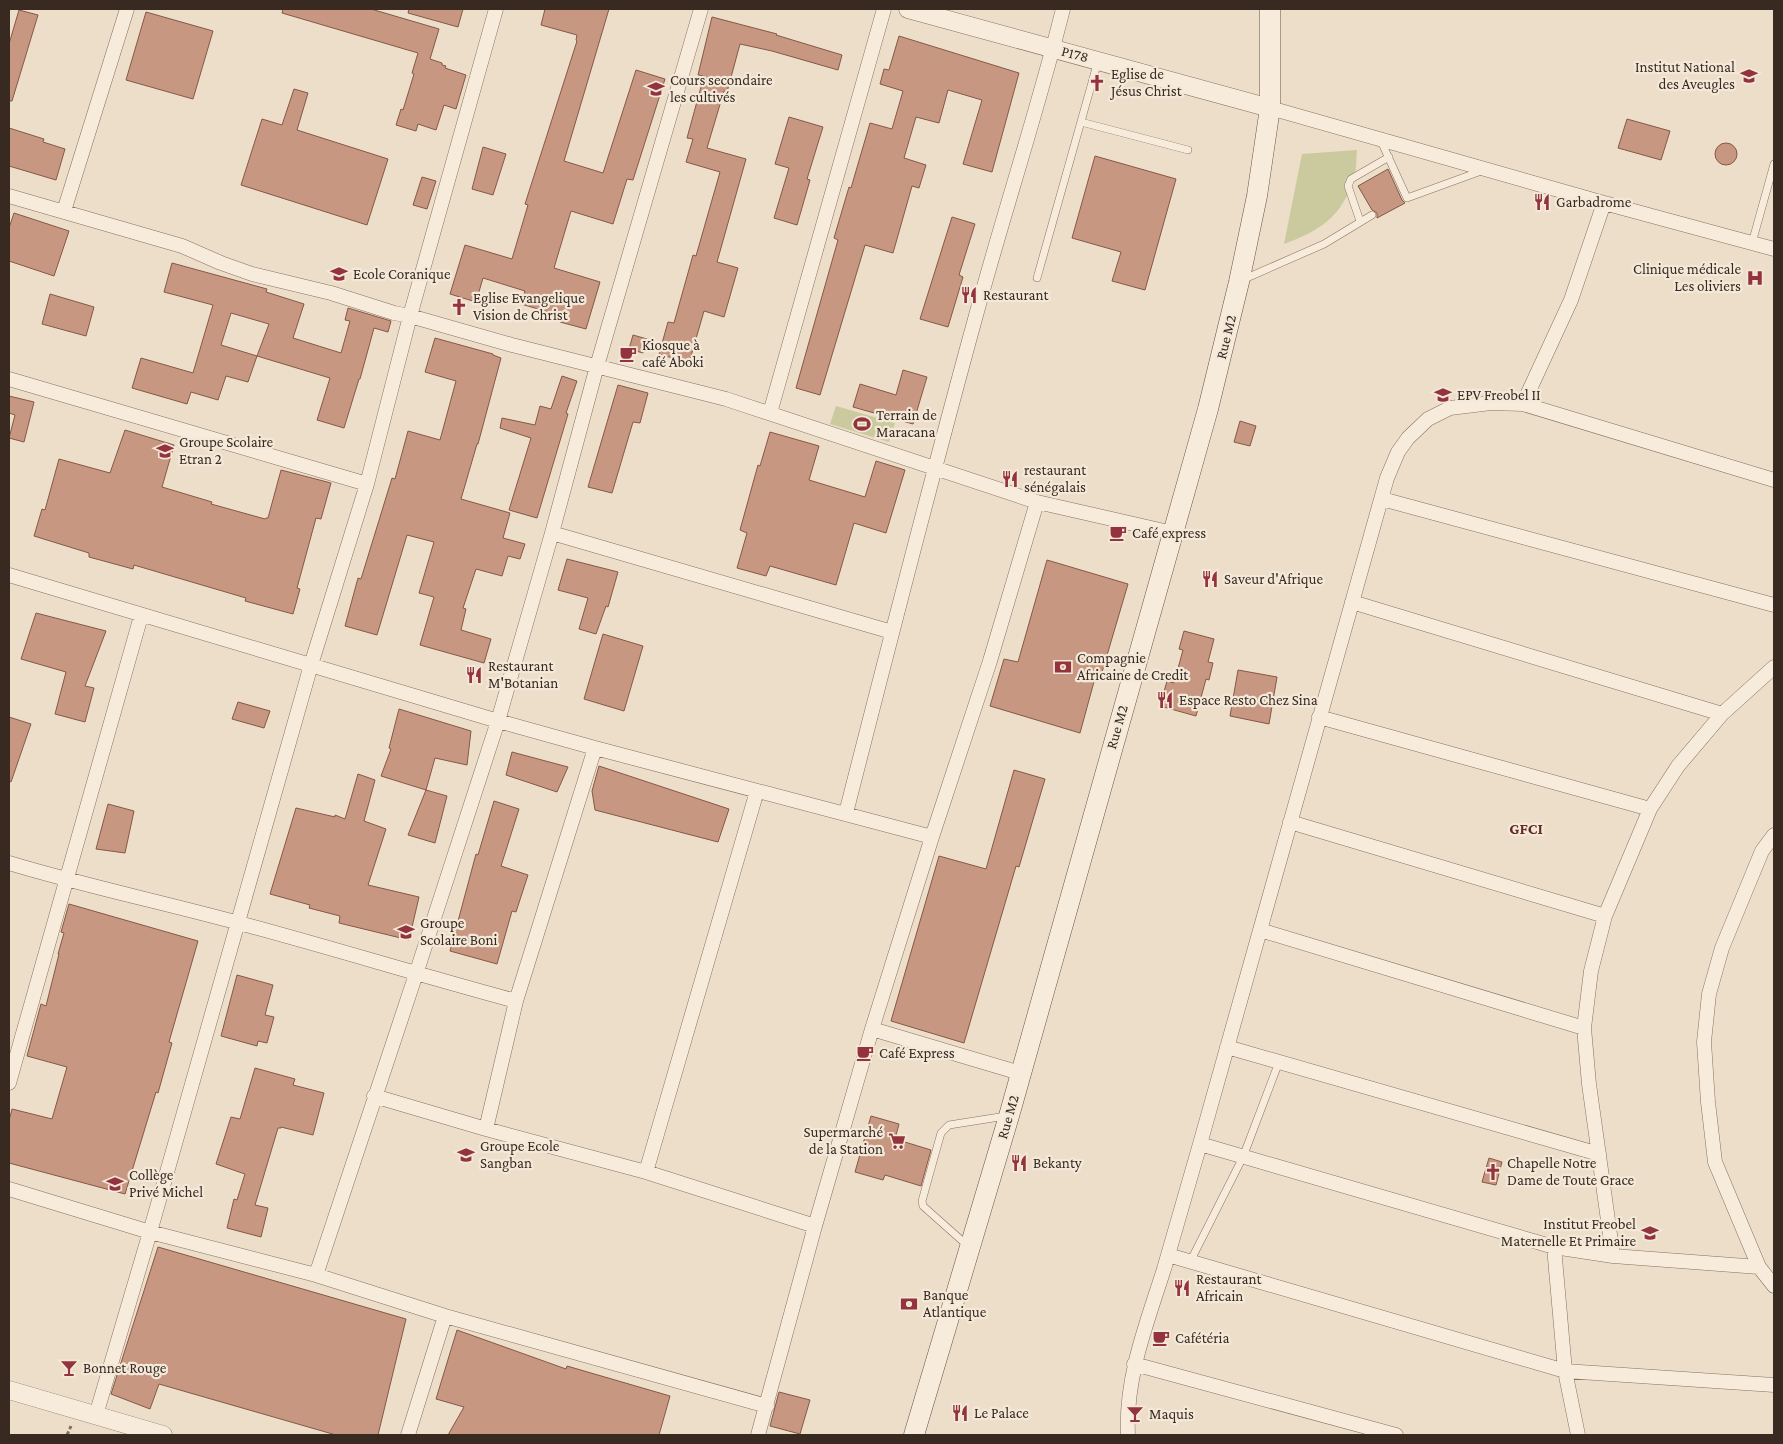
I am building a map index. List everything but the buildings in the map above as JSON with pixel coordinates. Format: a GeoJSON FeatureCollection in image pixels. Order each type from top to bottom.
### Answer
{"type":"FeatureCollection","features":[{"type":"Feature","properties":{"kind":"main road","name":"Rue M2"},"geometry":{"type":"LineString","coordinates":[[914,1435],[1009,1116],[1208,409],[1239,282],[1257,196],[1270,108],[1270,9]]}},
{"type":"Feature","properties":{"kind":"street"},"geometry":{"type":"LineString","coordinates":[[64,211],[127,9]]}},
{"type":"Feature","properties":{"kind":"street"},"geometry":{"type":"LineString","coordinates":[[96,1415],[239,923],[311,665],[367,484],[410,316],[496,9]]}},
{"type":"Feature","properties":{"kind":"street"},"geometry":{"type":"LineString","coordinates":[[316,1275],[498,721],[552,533],[597,366],[702,9]]}},
{"type":"Feature","properties":{"kind":"street"},"geometry":{"type":"LineString","coordinates":[[770,413],[884,9]]}},
{"type":"Feature","properties":{"kind":"street","name":"P178"},"geometry":{"type":"LineString","coordinates":[[908,9],[1270,108]]}},
{"type":"Feature","properties":{"kind":"street"},"geometry":{"type":"LineString","coordinates":[[846,813],[934,468],[1063,9]]}},
{"type":"Feature","properties":{"kind":"street"},"geometry":{"type":"LineString","coordinates":[[1270,108],[1604,203],[1774,249]]}},
{"type":"Feature","properties":{"kind":"street"},"geometry":{"type":"LineString","coordinates":[[9,196],[182,246],[214,261],[252,274],[331,293],[394,313],[512,345],[726,399],[1038,502],[1172,533]]}},
{"type":"Feature","properties":{"kind":"street"},"geometry":{"type":"LineString","coordinates":[[1523,404],[1571,300],[1604,203]]}},
{"type":"Feature","properties":{"kind":"street"},"geometry":{"type":"LineString","coordinates":[[9,379],[367,484]]}},
{"type":"Feature","properties":{"kind":"street"},"geometry":{"type":"LineString","coordinates":[[1128,1435],[1130,1391],[1134,1364],[1200,1144],[1382,499],[1386,478],[1398,452],[1408,438],[1428,419],[1450,408],[1492,403],[1523,404],[1774,480]]}},
{"type":"Feature","properties":{"kind":"street"},"geometry":{"type":"LineString","coordinates":[[1382,499],[1774,604]]}},
{"type":"Feature","properties":{"kind":"street"},"geometry":{"type":"LineString","coordinates":[[758,1435],[815,1226],[872,1029],[990,660],[1038,502]]}},
{"type":"Feature","properties":{"kind":"street"},"geometry":{"type":"LineString","coordinates":[[552,533],[892,632]]}},
{"type":"Feature","properties":{"kind":"street"},"geometry":{"type":"LineString","coordinates":[[9,575],[141,616],[498,721],[932,837]]}},
{"type":"Feature","properties":{"kind":"street"},"geometry":{"type":"LineString","coordinates":[[1352,602],[1722,714]]}},
{"type":"Feature","properties":{"kind":"street"},"geometry":{"type":"LineString","coordinates":[[9,1082],[141,616]]}},
{"type":"Feature","properties":{"kind":"street"},"geometry":{"type":"LineString","coordinates":[[1613,1256],[1584,1028],[1591,971],[1605,916],[1650,809],[1678,766],[1722,714],[1774,667]]}},
{"type":"Feature","properties":{"kind":"street"},"geometry":{"type":"LineString","coordinates":[[1319,717],[1650,809]]}},
{"type":"Feature","properties":{"kind":"street"},"geometry":{"type":"LineString","coordinates":[[486,1129],[516,1001],[595,748]]}},
{"type":"Feature","properties":{"kind":"street"},"geometry":{"type":"LineString","coordinates":[[646,1172],[756,791]]}},
{"type":"Feature","properties":{"kind":"street"},"geometry":{"type":"LineString","coordinates":[[1290,822],[1605,916]]}},
{"type":"Feature","properties":{"kind":"street"},"geometry":{"type":"LineString","coordinates":[[1774,835],[1762,851],[1722,948],[1709,994],[1704,1042],[1715,1162],[1759,1266],[1774,1286]]}},
{"type":"Feature","properties":{"kind":"street"},"geometry":{"type":"LineString","coordinates":[[9,863],[66,880],[239,923],[516,1001]]}},
{"type":"Feature","properties":{"kind":"street"},"geometry":{"type":"LineString","coordinates":[[1260,930],[1584,1028]]}},
{"type":"Feature","properties":{"kind":"street"},"geometry":{"type":"LineString","coordinates":[[872,1029],[1020,1073]]}},
{"type":"Feature","properties":{"kind":"street"},"geometry":{"type":"LineString","coordinates":[[1227,1047],[1599,1154]]}},
{"type":"Feature","properties":{"kind":"street"},"geometry":{"type":"LineString","coordinates":[[374,1096],[486,1129],[646,1172],[815,1226]]}},
{"type":"Feature","properties":{"kind":"street"},"geometry":{"type":"LineString","coordinates":[[1200,1144],[1554,1247],[1613,1256],[1759,1266]]}},
{"type":"Feature","properties":{"kind":"street"},"geometry":{"type":"LineString","coordinates":[[9,1189],[150,1232],[316,1275],[445,1316],[767,1406]]}},
{"type":"Feature","properties":{"kind":"street"},"geometry":{"type":"LineString","coordinates":[[1554,1247],[1566,1371],[1578,1435]]}},
{"type":"Feature","properties":{"kind":"street"},"geometry":{"type":"LineString","coordinates":[[1168,1255],[1566,1371],[1774,1385]]}},
{"type":"Feature","properties":{"kind":"street"},"geometry":{"type":"LineString","coordinates":[[408,1435],[445,1316]]}},
{"type":"Feature","properties":{"kind":"street"},"geometry":{"type":"LineString","coordinates":[[1134,1364],[1396,1435]]}},
{"type":"Feature","properties":{"kind":"street"},"geometry":{"type":"LineString","coordinates":[[9,1390],[163,1435]]}},
{"type":"Feature","properties":{"kind":"lane"},"geometry":{"type":"LineString","coordinates":[[1037,278],[1098,60]]}},
{"type":"Feature","properties":{"kind":"lane"},"geometry":{"type":"LineString","coordinates":[[1081,122],[1188,150]]}},
{"type":"Feature","properties":{"kind":"lane"},"geometry":{"type":"LineString","coordinates":[[1380,138],[1407,198],[1487,169]]}},
{"type":"Feature","properties":{"kind":"lane"},"geometry":{"type":"LineString","coordinates":[[1360,221],[1348,183],[1351,179],[1390,157]]}},
{"type":"Feature","properties":{"kind":"lane"},"geometry":{"type":"LineString","coordinates":[[1752,243],[1774,164]]}},
{"type":"Feature","properties":{"kind":"lane"},"geometry":{"type":"LineString","coordinates":[[1239,282],[1324,244],[1372,214]]}},
{"type":"Feature","properties":{"kind":"lane"},"geometry":{"type":"LineString","coordinates":[[1190,1262],[1242,1157],[1279,1062]]}},
{"type":"Feature","properties":{"kind":"lane"},"geometry":{"type":"LineString","coordinates":[[970,1248],[923,1206],[922,1201],[941,1133],[949,1125],[1009,1116]]}},
{"type":"Feature","properties":{"kind":"green space"},"geometry":{"type":"Polygon","coordinates":[[[1357,150],[1354,177],[1349,191],[1337,212],[1309,234],[1284,244],[1302,154],[1357,150]]]}},
{"type":"Feature","properties":{"kind":"green space","name":"Terrain de Maracana"},"geometry":{"type":"Polygon","coordinates":[[[836,406],[895,423],[889,442],[830,424],[836,406]]]}},
{"type":"Feature","properties":{"kind":"place","name":"Institut National des Aveugles"},"geometry":{"type":"Point","coordinates":[1749,76]}},
{"type":"Feature","properties":{"kind":"place","name":"Eglise de Jésus Christ"},"geometry":{"type":"Point","coordinates":[1097,83]}},
{"type":"Feature","properties":{"kind":"place","name":"Cours secondaire les cultivés"},"geometry":{"type":"Point","coordinates":[656,89]}},
{"type":"Feature","properties":{"kind":"place","name":"Garbadrome"},"geometry":{"type":"Point","coordinates":[1542,202]}},
{"type":"Feature","properties":{"kind":"place","name":"Ecole Coranique"},"geometry":{"type":"Point","coordinates":[339,274]}},
{"type":"Feature","properties":{"kind":"place","name":"Clinique médicale Les oliviers"},"geometry":{"type":"Point","coordinates":[1755,278]}},
{"type":"Feature","properties":{"kind":"place","name":"Restaurant"},"geometry":{"type":"Point","coordinates":[969,295]}},
{"type":"Feature","properties":{"kind":"place","name":"Eglise Evangelique Vision de Christ"},"geometry":{"type":"Point","coordinates":[459,307]}},
{"type":"Feature","properties":{"kind":"place","name":"Kiosque à café Aboki"},"geometry":{"type":"Point","coordinates":[628,354]}},
{"type":"Feature","properties":{"kind":"place","name":"EPV Freobel II"},"geometry":{"type":"Point","coordinates":[1443,395]}},
{"type":"Feature","properties":{"kind":"place","name":"Terrain de Maracana"},"geometry":{"type":"Point","coordinates":[862,424]}},
{"type":"Feature","properties":{"kind":"place","name":"Groupe Scolaire Etran 2"},"geometry":{"type":"Point","coordinates":[165,451]}},
{"type":"Feature","properties":{"kind":"place","name":"restaurant sénégalais"},"geometry":{"type":"Point","coordinates":[1010,479]}},
{"type":"Feature","properties":{"kind":"place","name":"Café express"},"geometry":{"type":"Point","coordinates":[1118,533]}},
{"type":"Feature","properties":{"kind":"place","name":"Saveur d'Afrique"},"geometry":{"type":"Point","coordinates":[1210,579]}},
{"type":"Feature","properties":{"kind":"place","name":"Compagnie Africaine de Credit"},"geometry":{"type":"Point","coordinates":[1063,667]}},
{"type":"Feature","properties":{"kind":"place","name":"Restaurant M'Botanian"},"geometry":{"type":"Point","coordinates":[474,675]}},
{"type":"Feature","properties":{"kind":"place","name":"Espace Resto Chez Sina"},"geometry":{"type":"Point","coordinates":[1165,700]}},
{"type":"Feature","properties":{"kind":"place","name":"Groupe Scolaire Boni"},"geometry":{"type":"Point","coordinates":[406,932]}},
{"type":"Feature","properties":{"kind":"place","name":"Café Express"},"geometry":{"type":"Point","coordinates":[865,1053]}},
{"type":"Feature","properties":{"kind":"place","name":"Supermarché de la Station"},"geometry":{"type":"Point","coordinates":[897,1141]}},
{"type":"Feature","properties":{"kind":"place","name":"Groupe Ecole Sangban"},"geometry":{"type":"Point","coordinates":[466,1155]}},
{"type":"Feature","properties":{"kind":"place","name":"Bekanty"},"geometry":{"type":"Point","coordinates":[1019,1163]}},
{"type":"Feature","properties":{"kind":"place","name":"Chapelle Notre Dame de Toute Grace"},"geometry":{"type":"Point","coordinates":[1493,1172]}},
{"type":"Feature","properties":{"kind":"place","name":"Collège Privé Michel"},"geometry":{"type":"Point","coordinates":[115,1184]}},
{"type":"Feature","properties":{"kind":"place","name":"Institut Freobel Maternelle Et Primaire"},"geometry":{"type":"Point","coordinates":[1650,1233]}},
{"type":"Feature","properties":{"kind":"place","name":"Restaurant Africain"},"geometry":{"type":"Point","coordinates":[1182,1288]}},
{"type":"Feature","properties":{"kind":"place","name":"Banque Atlantique"},"geometry":{"type":"Point","coordinates":[909,1304]}},
{"type":"Feature","properties":{"kind":"place","name":"Cafétéria"},"geometry":{"type":"Point","coordinates":[1161,1338]}},
{"type":"Feature","properties":{"kind":"place","name":"Bonnet Rouge"},"geometry":{"type":"Point","coordinates":[69,1368]}},
{"type":"Feature","properties":{"kind":"place","name":"Le Palace"},"geometry":{"type":"Point","coordinates":[960,1413]}},
{"type":"Feature","properties":{"kind":"place","name":"Maquis"},"geometry":{"type":"Point","coordinates":[1135,1414]}},
{"type":"Feature","properties":{"kind":"district","name":"GFCI"},"geometry":{"type":"Point","coordinates":[1526,828]}}]}
